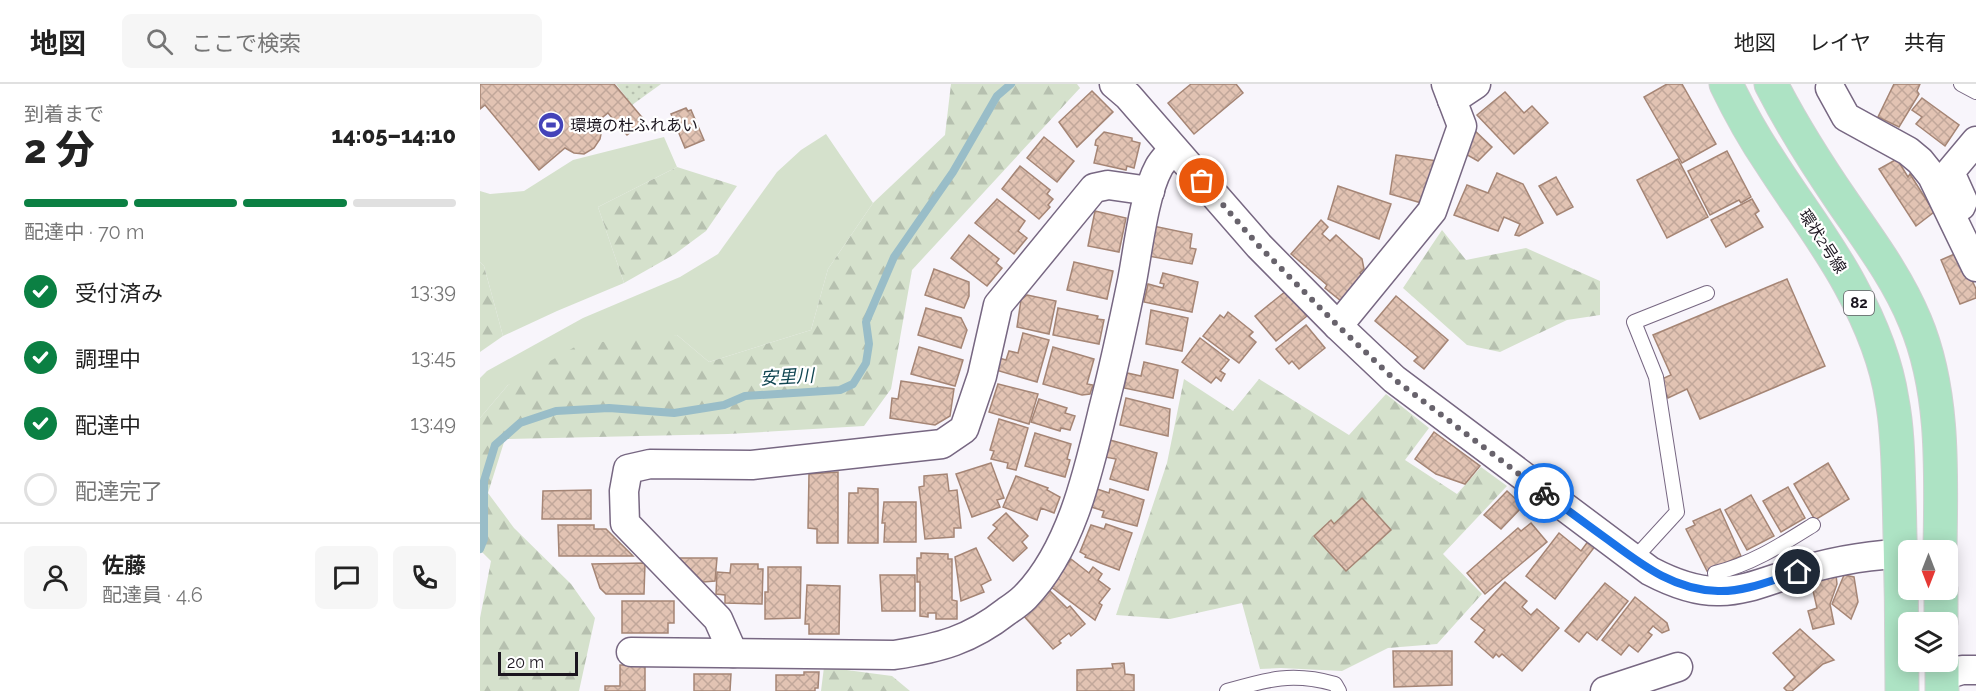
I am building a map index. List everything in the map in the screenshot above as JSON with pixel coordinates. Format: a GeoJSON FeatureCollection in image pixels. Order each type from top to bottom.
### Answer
{"type":"FeatureCollection","features":[{"type":"Feature","properties":{"kind":"main road","name":"環状2号線"},"geometry":{"type":"LineString","coordinates":[[1726,84],[1770,163],[1833,255],[1851,286],[1874,337],[1892,399],[1904,540]]}},
{"type":"Feature","properties":{"kind":"main road","name":"82"},"geometry":{"type":"LineString","coordinates":[[1771,84],[1818,165],[1890,272],[1921,336],[1934,387],[1937,416],[1940,540]]}},
{"type":"Feature","properties":{"kind":"main road","name":"82"},"geometry":{"type":"LineString","coordinates":[[1902,691],[1904,600]]}},
{"type":"Feature","properties":{"kind":"street"},"geometry":{"type":"LineString","coordinates":[[1114,84],[1128,96],[1259,246],[1394,379],[1650,571],[1665,579],[1699,589],[1718,591],[1751,587],[1845,560],[1898,555]]}},
{"type":"Feature","properties":{"kind":"street"},"geometry":{"type":"LineString","coordinates":[[1338,326],[1432,211],[1462,126],[1449,92],[1476,84]]}},
{"type":"Feature","properties":{"kind":"street"},"geometry":{"type":"LineString","coordinates":[[1830,88],[1846,117],[1908,151],[1920,161],[1932,176],[1976,267]]}},
{"type":"Feature","properties":{"kind":"street"},"geometry":{"type":"LineString","coordinates":[[1953,221],[1964,201],[1950,172],[1976,141]]}},
{"type":"Feature","properties":{"kind":"street"},"geometry":{"type":"LineString","coordinates":[[631,652],[894,655],[959,641],[995,621],[1025,597],[1066,536],[1080,496],[1092,457],[1122,334],[1150,191],[1159,167],[1173,149]]}},
{"type":"Feature","properties":{"kind":"street"},"geometry":{"type":"LineString","coordinates":[[734,653],[718,619],[625,523],[624,491],[628,469],[650,464],[752,465],[942,444],[964,429],[982,376],[998,305],[1005,296],[1094,188],[1108,185],[1150,191]]}},
{"type":"Feature","properties":{"kind":"street"},"geometry":{"type":"LineString","coordinates":[[1942,676],[1962,670],[1976,670],[1976,664]]}},
{"type":"Feature","properties":{"kind":"street"},"geometry":{"type":"LineString","coordinates":[[1605,691],[1678,667]]}},
{"type":"Feature","properties":{"kind":"lane"},"geometry":{"type":"LineString","coordinates":[[1961,84],[1976,92]]}},
{"type":"Feature","properties":{"kind":"lane"},"geometry":{"type":"LineString","coordinates":[[1634,560],[1677,512],[1656,377],[1634,322],[1707,293]]}},
{"type":"Feature","properties":{"kind":"lane"},"geometry":{"type":"LineString","coordinates":[[1718,591],[1715,573],[1739,567],[1769,553],[1813,525]]}},
{"type":"Feature","properties":{"kind":"lane"},"geometry":{"type":"LineString","coordinates":[[1227,691],[1270,678],[1314,684],[1335,684],[1339,691]]}},
{"type":"Feature","properties":{"kind":"green space"},"geometry":{"type":"Polygon","coordinates":[[[616,84],[661,84],[632,105],[616,84]]]}},
{"type":"Feature","properties":{"kind":"green space"},"geometry":{"type":"Polygon","coordinates":[[[951,84],[1077,84],[1080,88],[912,270],[891,389],[864,426],[728,434],[505,439],[488,493],[514,528],[571,584],[595,618],[579,691],[480,691],[480,618],[491,561],[480,550],[480,418],[508,385],[580,344],[677,335],[709,362],[811,330],[828,269],[873,203],[945,135],[951,84]]]}},
{"type":"Feature","properties":{"kind":"green space"},"geometry":{"type":"Polygon","coordinates":[[[826,134],[873,203],[828,269],[811,330],[709,362],[677,335],[508,385],[480,418],[480,378],[487,371],[583,318],[680,277],[718,254],[777,172],[801,150],[826,134]]]}},
{"type":"Feature","properties":{"kind":"green space"},"geometry":{"type":"Polygon","coordinates":[[[664,137],[677,167],[598,207],[624,283],[503,336],[484,266],[480,262],[480,191],[490,194],[524,191],[573,160],[664,137]]]}},
{"type":"Feature","properties":{"kind":"green space"},"geometry":{"type":"Polygon","coordinates":[[[677,167],[737,186],[706,231],[675,254],[624,283],[598,207],[677,167]]]}},
{"type":"Feature","properties":{"kind":"green space"},"geometry":{"type":"Polygon","coordinates":[[[1442,230],[1466,260],[1526,248],[1600,281],[1600,315],[1567,320],[1500,352],[1467,345],[1403,288],[1442,230]]]}},
{"type":"Feature","properties":{"kind":"green space"},"geometry":{"type":"Polygon","coordinates":[[[480,262],[484,266],[503,336],[480,352],[480,262]]]}},
{"type":"Feature","properties":{"kind":"green space"},"geometry":{"type":"Polygon","coordinates":[[[1184,379],[1233,411],[1259,379],[1349,435],[1386,394],[1429,428],[1405,460],[1457,494],[1481,467],[1507,486],[1443,554],[1482,594],[1437,644],[1388,648],[1342,671],[1260,669],[1242,603],[1170,619],[1116,615],[1167,463],[1184,379]]]}},
{"type":"Feature","properties":{"kind":"green space"},"geometry":{"type":"Polygon","coordinates":[[[824,667],[892,676],[910,691],[821,691],[824,667]]]}},
{"type":"Feature","properties":{"kind":"building","name":"環境の杜ふれあい"},"geometry":{"type":"Polygon","coordinates":[[[480,84],[614,84],[645,121],[627,135],[608,113],[598,121],[602,129],[600,139],[594,148],[584,154],[574,153],[565,148],[539,170],[485,105],[480,109],[480,84]]]}},
{"type":"Feature","properties":{"kind":"building"},"geometry":{"type":"Polygon","coordinates":[[[1191,84],[1236,84],[1243,93],[1194,134],[1168,103],[1191,84]]]}},
{"type":"Feature","properties":{"kind":"building"},"geometry":{"type":"Polygon","coordinates":[[[1667,84],[1682,84],[1716,144],[1682,163],[1644,97],[1667,84]]]}},
{"type":"Feature","properties":{"kind":"building"},"geometry":{"type":"Polygon","coordinates":[[[1894,84],[1920,84],[1917,91],[1919,94],[1899,127],[1878,117],[1894,84]]]}},
{"type":"Feature","properties":{"kind":"building"},"geometry":{"type":"Polygon","coordinates":[[[1092,91],[1113,112],[1077,147],[1059,122],[1092,91]]]}},
{"type":"Feature","properties":{"kind":"building"},"geometry":{"type":"Polygon","coordinates":[[[1505,92],[1524,113],[1532,106],[1548,123],[1514,154],[1477,115],[1505,92]]]}},
{"type":"Feature","properties":{"kind":"building"},"geometry":{"type":"Polygon","coordinates":[[[1922,98],[1959,125],[1945,146],[1916,124],[1922,117],[1912,110],[1922,98]]]}},
{"type":"Feature","properties":{"kind":"building"},"geometry":{"type":"Polygon","coordinates":[[[686,108],[688,111],[691,110],[704,140],[685,148],[671,114],[686,108]]]}},
{"type":"Feature","properties":{"kind":"building"},"geometry":{"type":"Polygon","coordinates":[[[1472,128],[1492,147],[1478,161],[1462,152],[1472,128]]]}},
{"type":"Feature","properties":{"kind":"building"},"geometry":{"type":"Polygon","coordinates":[[[1104,132],[1132,138],[1132,141],[1140,143],[1134,168],[1127,166],[1126,170],[1094,163],[1098,146],[1095,145],[1096,140],[1104,132]]]}},
{"type":"Feature","properties":{"kind":"building"},"geometry":{"type":"Polygon","coordinates":[[[1044,137],[1074,161],[1057,182],[1027,158],[1044,137]]]}},
{"type":"Feature","properties":{"kind":"building"},"geometry":{"type":"Polygon","coordinates":[[[1727,151],[1751,197],[1741,203],[1739,200],[1710,215],[1688,171],[1727,151]]]}},
{"type":"Feature","properties":{"kind":"building"},"geometry":{"type":"Polygon","coordinates":[[[1396,155],[1445,162],[1425,204],[1390,194],[1396,155]]]}},
{"type":"Feature","properties":{"kind":"building"},"geometry":{"type":"Polygon","coordinates":[[[1678,159],[1708,217],[1667,238],[1637,180],[1678,159]]]}},
{"type":"Feature","properties":{"kind":"building"},"geometry":{"type":"Polygon","coordinates":[[[1897,159],[1908,177],[1910,174],[1934,212],[1916,226],[1879,169],[1897,159]]]}},
{"type":"Feature","properties":{"kind":"building"},"geometry":{"type":"Polygon","coordinates":[[[1020,166],[1050,190],[1047,194],[1053,199],[1048,205],[1050,207],[1039,219],[1002,189],[1020,166]]]}},
{"type":"Feature","properties":{"kind":"building"},"geometry":{"type":"Polygon","coordinates":[[[1497,173],[1523,184],[1543,223],[1519,236],[1515,235],[1520,224],[1504,217],[1498,231],[1454,215],[1467,185],[1488,193],[1497,173]]]}},
{"type":"Feature","properties":{"kind":"building"},"geometry":{"type":"Polygon","coordinates":[[[1556,177],[1573,207],[1557,215],[1539,186],[1556,177]]]}},
{"type":"Feature","properties":{"kind":"building"},"geometry":{"type":"Polygon","coordinates":[[[1338,186],[1391,204],[1379,239],[1328,219],[1338,186]]]}},
{"type":"Feature","properties":{"kind":"building"},"geometry":{"type":"Polygon","coordinates":[[[997,199],[1025,221],[1018,231],[1027,238],[1014,254],[975,223],[997,199]]]}},
{"type":"Feature","properties":{"kind":"building"},"geometry":{"type":"Polygon","coordinates":[[[1752,199],[1759,211],[1755,214],[1763,227],[1726,247],[1711,220],[1752,199]]]}},
{"type":"Feature","properties":{"kind":"building"},"geometry":{"type":"Polygon","coordinates":[[[1095,211],[1126,218],[1119,252],[1088,246],[1095,211]]]}},
{"type":"Feature","properties":{"kind":"building"},"geometry":{"type":"Polygon","coordinates":[[[1321,220],[1328,227],[1322,234],[1330,241],[1336,235],[1362,259],[1364,269],[1360,273],[1365,277],[1341,301],[1325,288],[1327,285],[1291,254],[1321,220]]]}},
{"type":"Feature","properties":{"kind":"building"},"geometry":{"type":"Polygon","coordinates":[[[1153,226],[1192,234],[1190,248],[1196,249],[1192,264],[1148,256],[1153,226]]]}},
{"type":"Feature","properties":{"kind":"building"},"geometry":{"type":"Polygon","coordinates":[[[969,235],[999,259],[996,263],[1002,268],[987,286],[951,258],[969,235]]]}},
{"type":"Feature","properties":{"kind":"building"},"geometry":{"type":"Polygon","coordinates":[[[1959,252],[1976,289],[1976,298],[1960,304],[1941,260],[1959,252]]]}},
{"type":"Feature","properties":{"kind":"building"},"geometry":{"type":"Polygon","coordinates":[[[1074,262],[1113,271],[1107,299],[1067,290],[1074,262]]]}},
{"type":"Feature","properties":{"kind":"building"},"geometry":{"type":"Polygon","coordinates":[[[934,269],[969,282],[969,296],[964,308],[925,295],[934,269]]]}},
{"type":"Feature","properties":{"kind":"building"},"geometry":{"type":"Polygon","coordinates":[[[1163,273],[1198,282],[1192,312],[1144,302],[1148,284],[1163,288],[1164,284],[1160,283],[1163,273]]]}},
{"type":"Feature","properties":{"kind":"building"},"geometry":{"type":"Polygon","coordinates":[[[1787,279],[1825,366],[1700,419],[1687,389],[1668,398],[1660,380],[1671,375],[1653,335],[1787,279]]]}},
{"type":"Feature","properties":{"kind":"building"},"geometry":{"type":"Polygon","coordinates":[[[1286,291],[1307,316],[1276,341],[1255,316],[1286,291]]]}},
{"type":"Feature","properties":{"kind":"building"},"geometry":{"type":"Polygon","coordinates":[[[1027,295],[1056,301],[1049,334],[1017,327],[1021,300],[1027,295]]]}},
{"type":"Feature","properties":{"kind":"building"},"geometry":{"type":"Polygon","coordinates":[[[1396,296],[1448,340],[1424,369],[1414,361],[1418,357],[1375,321],[1396,296]]]}},
{"type":"Feature","properties":{"kind":"building"},"geometry":{"type":"Polygon","coordinates":[[[926,308],[961,318],[967,330],[961,348],[918,335],[926,308]]]}},
{"type":"Feature","properties":{"kind":"building"},"geometry":{"type":"Polygon","coordinates":[[[1058,308],[1098,316],[1097,319],[1104,320],[1099,344],[1053,335],[1058,308]]]}},
{"type":"Feature","properties":{"kind":"building"},"geometry":{"type":"Polygon","coordinates":[[[1151,310],[1188,318],[1182,351],[1146,344],[1151,310]]]}},
{"type":"Feature","properties":{"kind":"building"},"geometry":{"type":"Polygon","coordinates":[[[1228,312],[1253,332],[1249,336],[1256,342],[1239,363],[1203,336],[1220,315],[1224,318],[1228,312]]]}},
{"type":"Feature","properties":{"kind":"building"},"geometry":{"type":"Polygon","coordinates":[[[1306,325],[1325,348],[1299,369],[1292,361],[1289,364],[1276,349],[1306,325]]]}},
{"type":"Feature","properties":{"kind":"building"},"geometry":{"type":"Polygon","coordinates":[[[1023,333],[1049,340],[1037,382],[996,370],[999,358],[1006,360],[1009,351],[1018,353],[1023,333]]]}},
{"type":"Feature","properties":{"kind":"building"},"geometry":{"type":"Polygon","coordinates":[[[1200,338],[1229,360],[1220,371],[1225,374],[1221,381],[1216,377],[1211,383],[1182,362],[1200,338]]]}},
{"type":"Feature","properties":{"kind":"building"},"geometry":{"type":"Polygon","coordinates":[[[919,347],[963,360],[955,386],[911,374],[919,347]]]}},
{"type":"Feature","properties":{"kind":"building"},"geometry":{"type":"Polygon","coordinates":[[[1053,347],[1094,359],[1087,384],[1093,385],[1090,394],[1082,395],[1043,384],[1053,347]]]}},
{"type":"Feature","properties":{"kind":"building"},"geometry":{"type":"Polygon","coordinates":[[[1144,362],[1178,370],[1173,398],[1124,388],[1127,373],[1141,376],[1144,362]]]}},
{"type":"Feature","properties":{"kind":"building"},"geometry":{"type":"Polygon","coordinates":[[[901,381],[954,389],[950,416],[935,425],[890,418],[892,398],[898,399],[901,381]]]}},
{"type":"Feature","properties":{"kind":"building"},"geometry":{"type":"Polygon","coordinates":[[[998,384],[1038,394],[1029,424],[989,412],[998,384]]]}},
{"type":"Feature","properties":{"kind":"building"},"geometry":{"type":"Polygon","coordinates":[[[1126,398],[1170,409],[1168,436],[1120,425],[1126,398]]]}},
{"type":"Feature","properties":{"kind":"building"},"geometry":{"type":"Polygon","coordinates":[[[1039,399],[1067,408],[1065,413],[1075,416],[1070,430],[1061,428],[1060,431],[1031,422],[1039,399]]]}},
{"type":"Feature","properties":{"kind":"building"},"geometry":{"type":"Polygon","coordinates":[[[999,419],[1028,428],[1016,470],[1007,468],[1008,463],[991,459],[994,451],[990,450],[999,419]]]}},
{"type":"Feature","properties":{"kind":"building"},"geometry":{"type":"Polygon","coordinates":[[[1434,432],[1480,466],[1465,484],[1436,474],[1415,459],[1434,432]]]}},
{"type":"Feature","properties":{"kind":"building"},"geometry":{"type":"Polygon","coordinates":[[[1035,433],[1071,444],[1067,459],[1070,460],[1065,477],[1025,466],[1035,433]]]}},
{"type":"Feature","properties":{"kind":"building"},"geometry":{"type":"Polygon","coordinates":[[[1110,440],[1157,453],[1148,490],[1110,479],[1116,459],[1105,457],[1110,440]]]}},
{"type":"Feature","properties":{"kind":"building"},"geometry":{"type":"Polygon","coordinates":[[[991,463],[1004,498],[997,500],[1000,507],[972,517],[956,474],[991,463]]]}},
{"type":"Feature","properties":{"kind":"building"},"geometry":{"type":"Polygon","coordinates":[[[1828,463],[1849,499],[1815,520],[1794,484],[1828,463]]]}},
{"type":"Feature","properties":{"kind":"building"},"geometry":{"type":"Polygon","coordinates":[[[838,472],[838,543],[817,543],[817,529],[808,528],[809,474],[838,472]]]}},
{"type":"Feature","properties":{"kind":"building"},"geometry":{"type":"Polygon","coordinates":[[[947,474],[949,491],[957,490],[961,528],[954,528],[954,537],[925,539],[919,487],[924,486],[924,476],[947,474]]]}},
{"type":"Feature","properties":{"kind":"building"},"geometry":{"type":"Polygon","coordinates":[[[1016,476],[1048,488],[1047,490],[1060,497],[1054,513],[1041,508],[1037,520],[1003,507],[1016,476]]]}},
{"type":"Feature","properties":{"kind":"building"},"geometry":{"type":"Polygon","coordinates":[[[1788,487],[1805,518],[1781,532],[1763,501],[1788,487]]]}},
{"type":"Feature","properties":{"kind":"building"},"geometry":{"type":"Polygon","coordinates":[[[858,488],[878,489],[878,543],[848,543],[849,493],[858,493],[858,488]]]}},
{"type":"Feature","properties":{"kind":"building"},"geometry":{"type":"Polygon","coordinates":[[[1094,488],[1109,493],[1110,489],[1144,500],[1137,526],[1102,517],[1104,511],[1088,506],[1094,488]]]}},
{"type":"Feature","properties":{"kind":"building"},"geometry":{"type":"Polygon","coordinates":[[[591,490],[591,519],[542,519],[543,491],[591,490]]]}},
{"type":"Feature","properties":{"kind":"building"},"geometry":{"type":"Polygon","coordinates":[[[1507,491],[1523,506],[1501,529],[1484,515],[1507,491]]]}},
{"type":"Feature","properties":{"kind":"building"},"geometry":{"type":"Polygon","coordinates":[[[1751,495],[1774,536],[1747,550],[1725,510],[1751,495]]]}},
{"type":"Feature","properties":{"kind":"building"},"geometry":{"type":"Polygon","coordinates":[[[1362,498],[1391,530],[1346,571],[1314,536],[1331,520],[1334,524],[1362,498]]]}},
{"type":"Feature","properties":{"kind":"building"},"geometry":{"type":"Polygon","coordinates":[[[884,502],[916,502],[916,542],[884,542],[885,523],[882,523],[884,502]]]}},
{"type":"Feature","properties":{"kind":"building"},"geometry":{"type":"Polygon","coordinates":[[[1720,509],[1741,556],[1707,571],[1686,529],[1695,525],[1693,521],[1720,509]]]}},
{"type":"Feature","properties":{"kind":"building"},"geometry":{"type":"Polygon","coordinates":[[[1006,513],[1028,536],[1022,542],[1027,548],[1013,561],[988,538],[997,528],[993,525],[1006,513]]]}},
{"type":"Feature","properties":{"kind":"building"},"geometry":{"type":"Polygon","coordinates":[[[1531,523],[1547,542],[1485,594],[1467,573],[1518,528],[1521,531],[1531,523]]]}},
{"type":"Feature","properties":{"kind":"building"},"geometry":{"type":"Polygon","coordinates":[[[1106,524],[1132,533],[1119,570],[1085,557],[1086,555],[1080,552],[1091,525],[1104,529],[1106,524]]]}},
{"type":"Feature","properties":{"kind":"building"},"geometry":{"type":"Polygon","coordinates":[[[558,525],[594,525],[594,529],[606,529],[633,556],[559,556],[558,525]]]}},
{"type":"Feature","properties":{"kind":"building"},"geometry":{"type":"Polygon","coordinates":[[[1559,533],[1581,551],[1589,540],[1596,545],[1555,599],[1526,576],[1559,533]]]}},
{"type":"Feature","properties":{"kind":"building"},"geometry":{"type":"Polygon","coordinates":[[[976,548],[991,580],[981,585],[984,592],[961,601],[955,557],[976,548]]]}},
{"type":"Feature","properties":{"kind":"building"},"geometry":{"type":"Polygon","coordinates":[[[921,553],[948,554],[948,559],[952,559],[952,600],[957,601],[957,619],[936,619],[936,613],[928,613],[928,617],[920,616],[917,558],[921,558],[921,553]]]}},
{"type":"Feature","properties":{"kind":"building"},"geometry":{"type":"Polygon","coordinates":[[[679,558],[717,558],[715,581],[703,582],[679,558]]]}},
{"type":"Feature","properties":{"kind":"building"},"geometry":{"type":"Polygon","coordinates":[[[1071,559],[1089,573],[1093,567],[1102,574],[1098,580],[1110,589],[1099,603],[1102,605],[1095,620],[1050,586],[1071,559]]]}},
{"type":"Feature","properties":{"kind":"building"},"geometry":{"type":"Polygon","coordinates":[[[645,563],[644,594],[606,594],[600,588],[592,564],[645,563]]]}},
{"type":"Feature","properties":{"kind":"building"},"geometry":{"type":"Polygon","coordinates":[[[731,564],[758,564],[758,569],[763,569],[762,604],[725,603],[725,595],[716,594],[717,572],[730,573],[731,564]]]}},
{"type":"Feature","properties":{"kind":"building"},"geometry":{"type":"Polygon","coordinates":[[[768,567],[801,567],[800,618],[765,619],[768,567]]]}},
{"type":"Feature","properties":{"kind":"building"},"geometry":{"type":"Polygon","coordinates":[[[880,575],[915,575],[915,611],[882,611],[880,575]]]}},
{"type":"Feature","properties":{"kind":"building"},"geometry":{"type":"Polygon","coordinates":[[[1836,575],[1837,584],[1830,604],[1834,624],[1813,629],[1808,611],[1817,608],[1811,582],[1836,575]]]}},
{"type":"Feature","properties":{"kind":"building"},"geometry":{"type":"Polygon","coordinates":[[[1844,575],[1854,577],[1858,602],[1851,619],[1832,604],[1844,575]]]}},
{"type":"Feature","properties":{"kind":"building"},"geometry":{"type":"Polygon","coordinates":[[[1505,582],[1527,601],[1522,607],[1531,615],[1537,609],[1559,628],[1522,671],[1502,654],[1499,657],[1496,654],[1493,658],[1475,642],[1485,630],[1471,619],[1505,582]]]}},
{"type":"Feature","properties":{"kind":"building"},"geometry":{"type":"Polygon","coordinates":[[[1605,583],[1628,601],[1597,640],[1587,632],[1579,642],[1565,631],[1605,583]]]}},
{"type":"Feature","properties":{"kind":"building"},"geometry":{"type":"Polygon","coordinates":[[[807,585],[840,586],[839,634],[809,634],[809,624],[805,624],[807,585]]]}},
{"type":"Feature","properties":{"kind":"building"},"geometry":{"type":"Polygon","coordinates":[[[1050,591],[1067,608],[1070,606],[1085,624],[1071,636],[1069,633],[1053,649],[1023,615],[1050,591]]]}},
{"type":"Feature","properties":{"kind":"building"},"geometry":{"type":"Polygon","coordinates":[[[1635,597],[1667,623],[1669,630],[1662,633],[1653,626],[1648,632],[1652,635],[1638,652],[1629,645],[1621,655],[1602,640],[1635,597]]]}},
{"type":"Feature","properties":{"kind":"building"},"geometry":{"type":"Polygon","coordinates":[[[622,601],[674,601],[674,623],[668,623],[668,633],[622,633],[622,601]]]}},
{"type":"Feature","properties":{"kind":"building"},"geometry":{"type":"Polygon","coordinates":[[[1800,629],[1834,660],[1823,664],[1792,691],[1787,691],[1784,688],[1795,677],[1773,653],[1800,629]]]}},
{"type":"Feature","properties":{"kind":"building"},"geometry":{"type":"Polygon","coordinates":[[[1393,651],[1452,651],[1452,685],[1394,687],[1393,651]]]}},
{"type":"Feature","properties":{"kind":"building"},"geometry":{"type":"Polygon","coordinates":[[[1124,663],[1125,674],[1134,675],[1134,691],[1077,691],[1077,670],[1113,668],[1112,664],[1124,663]]]}},
{"type":"Feature","properties":{"kind":"building"},"geometry":{"type":"Polygon","coordinates":[[[620,665],[645,665],[645,691],[605,691],[605,686],[620,686],[620,665]]]}},
{"type":"Feature","properties":{"kind":"building"},"geometry":{"type":"Polygon","coordinates":[[[804,672],[819,672],[818,688],[815,688],[815,691],[776,691],[776,675],[804,675],[804,672]]]}},
{"type":"Feature","properties":{"kind":"building"},"geometry":{"type":"Polygon","coordinates":[[[694,674],[731,674],[730,691],[694,691],[694,674]]]}},
{"type":"Feature","properties":{"kind":"waterway","name":"安里川"},"geometry":{"type":"LineString","coordinates":[[480,549],[484,539],[484,481],[495,445],[520,423],[556,411],[609,408],[674,413],[724,405],[745,396],[840,390],[853,384],[866,363],[869,344],[866,322],[894,257],[953,172],[997,96],[1011,84]]}},
{"type":"Feature","properties":{"kind":"way so far"},"geometry":{"type":"LineString","coordinates":[[1202,181],[1259,246],[1394,379],[1544,493]]}},
{"type":"Feature","properties":{"kind":"place","name":"環境の杜ふれあい"},"geometry":{"type":"Point","coordinates":[551,125]}},
{"type":"Feature","properties":{"kind":"route"},"geometry":{"type":"LineString","coordinates":[[1544,493],[1650,571],[1682,585],[1718,591],[1734,590],[1798,572]]}}]}
